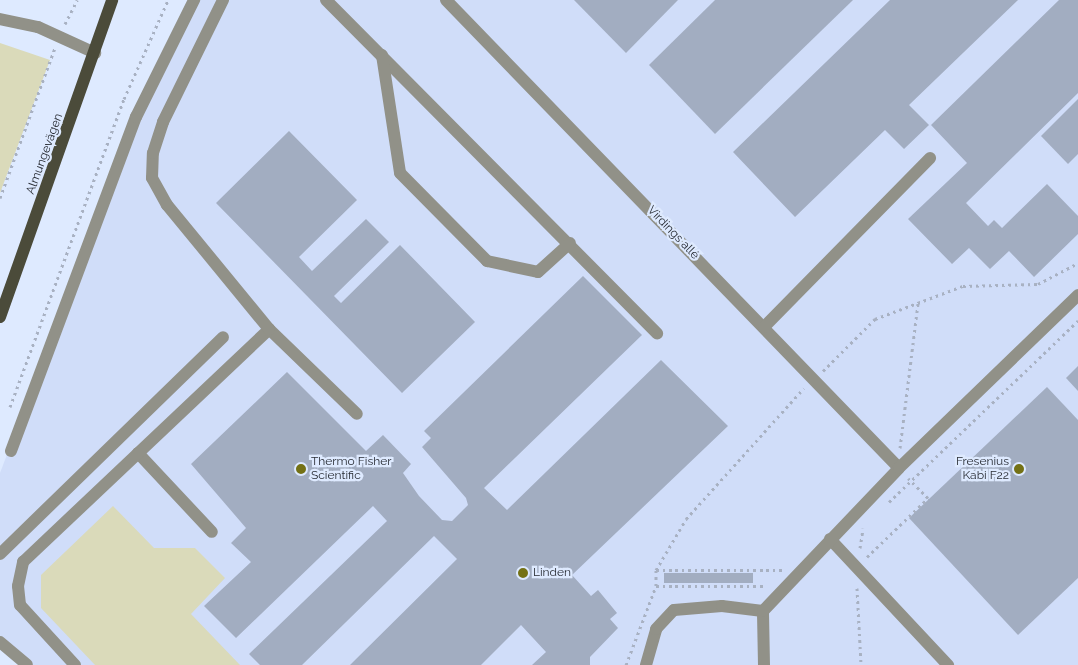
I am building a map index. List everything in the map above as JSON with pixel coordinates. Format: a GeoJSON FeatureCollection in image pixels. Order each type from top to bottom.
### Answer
{"type":"FeatureCollection","features":[{"type":"Feature","properties":{"kind":"main road","name":"Almungevägen"},"geometry":{"type":"LineString","coordinates":[[0,317],[96,53],[112,0]]}},
{"type":"Feature","properties":{"kind":"street"},"geometry":{"type":"LineString","coordinates":[[11,451],[136,118],[194,0]]}},
{"type":"Feature","properties":{"kind":"street"},"geometry":{"type":"LineString","coordinates":[[223,0],[162,122],[153,153],[152,178],[167,205],[270,328],[357,414]]}},
{"type":"Feature","properties":{"kind":"street"},"geometry":{"type":"LineString","coordinates":[[326,0],[570,243],[657,333]]}},
{"type":"Feature","properties":{"kind":"street","name":"Virdings allé"},"geometry":{"type":"LineString","coordinates":[[446,0],[815,379],[899,468]]}},
{"type":"Feature","properties":{"kind":"street"},"geometry":{"type":"LineString","coordinates":[[0,19],[59,36],[96,53]]}},
{"type":"Feature","properties":{"kind":"street"},"geometry":{"type":"LineString","coordinates":[[382,55],[400,173],[487,261],[538,272],[570,243]]}},
{"type":"Feature","properties":{"kind":"street"},"geometry":{"type":"LineString","coordinates":[[764,327],[930,158]]}},
{"type":"Feature","properties":{"kind":"street"},"geometry":{"type":"LineString","coordinates":[[764,665],[763,611],[899,468],[1078,295]]}},
{"type":"Feature","properties":{"kind":"street"},"geometry":{"type":"LineString","coordinates":[[75,665],[20,605],[19,573],[23,562],[270,328]]}},
{"type":"Feature","properties":{"kind":"street"},"geometry":{"type":"LineString","coordinates":[[0,554],[223,337]]}},
{"type":"Feature","properties":{"kind":"street"},"geometry":{"type":"LineString","coordinates":[[138,453],[212,532]]}},
{"type":"Feature","properties":{"kind":"street"},"geometry":{"type":"LineString","coordinates":[[830,539],[948,665]]}},
{"type":"Feature","properties":{"kind":"street"},"geometry":{"type":"LineString","coordinates":[[646,665],[656,629],[674,610],[722,606],[763,611]]}},
{"type":"Feature","properties":{"kind":"street"},"geometry":{"type":"LineString","coordinates":[[0,642],[27,665]]}},
{"type":"Feature","properties":{"kind":"path"},"geometry":{"type":"LineString","coordinates":[[0,198],[59,36],[77,0]]}},
{"type":"Feature","properties":{"kind":"path"},"geometry":{"type":"LineString","coordinates":[[8,413],[48,296],[168,0]]}},
{"type":"Feature","properties":{"kind":"path"},"geometry":{"type":"LineString","coordinates":[[626,665],[656,586],[656,570],[686,519],[788,402],[815,379],[875,319],[963,286],[1038,284],[1078,263]]}},
{"type":"Feature","properties":{"kind":"path"},"geometry":{"type":"LineString","coordinates":[[869,522],[859,543],[863,561],[928,498],[899,468],[918,303]]}},
{"type":"Feature","properties":{"kind":"path"},"geometry":{"type":"LineString","coordinates":[[880,510],[912,482],[1078,321]]}},
{"type":"Feature","properties":{"kind":"path"},"geometry":{"type":"LineString","coordinates":[[656,570],[801,570]]}},
{"type":"Feature","properties":{"kind":"path"},"geometry":{"type":"LineString","coordinates":[[860,572],[857,587],[861,665]]}},
{"type":"Feature","properties":{"kind":"path"},"geometry":{"type":"LineString","coordinates":[[656,586],[786,586]]}},
{"type":"Feature","properties":{"kind":"shaded area"},"geometry":{"type":"Polygon","coordinates":[[[194,0],[1078,0],[1078,665],[27,665],[0,638],[0,473],[123,151],[194,0]]]}},
{"type":"Feature","properties":{"kind":"green space"},"geometry":{"type":"Polygon","coordinates":[[[0,43],[50,60],[0,193],[0,43]]]}},
{"type":"Feature","properties":{"kind":"green space"},"geometry":{"type":"Polygon","coordinates":[[[113,506],[154,548],[195,548],[225,578],[191,614],[240,665],[95,665],[41,608],[41,575],[113,506]]]}},
{"type":"Feature","properties":{"kind":"building"},"geometry":{"type":"Polygon","coordinates":[[[574,0],[678,0],[626,53],[574,0]]]}},
{"type":"Feature","properties":{"kind":"building"},"geometry":{"type":"Polygon","coordinates":[[[715,0],[853,0],[715,134],[649,65],[715,0]]]}},
{"type":"Feature","properties":{"kind":"building"},"geometry":{"type":"Polygon","coordinates":[[[890,0],[1018,0],[909,105],[929,125],[904,149],[885,130],[795,217],[733,152],[890,0]]]}},
{"type":"Feature","properties":{"kind":"building"},"geometry":{"type":"Polygon","coordinates":[[[1059,0],[1078,0],[1078,93],[966,203],[988,226],[994,220],[1002,228],[1047,184],[1078,216],[1078,234],[1034,277],[1009,251],[990,269],[969,248],[952,264],[908,219],[967,163],[931,125],[1059,0]]]}},
{"type":"Feature","properties":{"kind":"building"},"geometry":{"type":"Polygon","coordinates":[[[1078,99],[1078,154],[1068,164],[1041,136],[1078,99]]]}},
{"type":"Feature","properties":{"kind":"building"},"geometry":{"type":"Polygon","coordinates":[[[289,131],[357,200],[299,257],[312,271],[366,219],[389,242],[334,296],[341,303],[400,245],[475,322],[402,393],[216,203],[289,131]]]}},
{"type":"Feature","properties":{"kind":"building","name":"Thermo Fisher Scientific"},"geometry":{"type":"Polygon","coordinates":[[[583,276],[642,335],[484,488],[507,510],[661,360],[728,426],[572,575],[591,596],[598,590],[617,613],[610,619],[618,628],[590,657],[590,665],[532,665],[546,652],[521,625],[481,665],[350,665],[457,559],[434,536],[302,665],[260,665],[249,654],[387,521],[373,506],[236,638],[204,606],[251,562],[231,543],[246,528],[191,464],[287,372],[366,451],[383,435],[411,464],[403,473],[419,496],[442,520],[452,521],[468,505],[466,498],[422,447],[431,438],[424,431],[583,276]]]}},
{"type":"Feature","properties":{"kind":"building"},"geometry":{"type":"Polygon","coordinates":[[[1078,366],[1078,391],[1066,378],[1078,366]]]}},
{"type":"Feature","properties":{"kind":"building","name":"Fresenius Kabi F22"},"geometry":{"type":"Polygon","coordinates":[[[1047,387],[1078,420],[1078,578],[1018,635],[909,518],[1047,387]]]}},
{"type":"Feature","properties":{"kind":"building"},"geometry":{"type":"Polygon","coordinates":[[[664,573],[753,573],[753,583],[664,583],[664,573]]]}},
{"type":"Feature","properties":{"kind":"place","name":"Thermo Fisher Scientific"},"geometry":{"type":"Point","coordinates":[301,469]}},
{"type":"Feature","properties":{"kind":"place","name":"Fresenius Kabi F22"},"geometry":{"type":"Point","coordinates":[1019,469]}},
{"type":"Feature","properties":{"kind":"place","name":"Linden"},"geometry":{"type":"Point","coordinates":[523,573]}}]}
